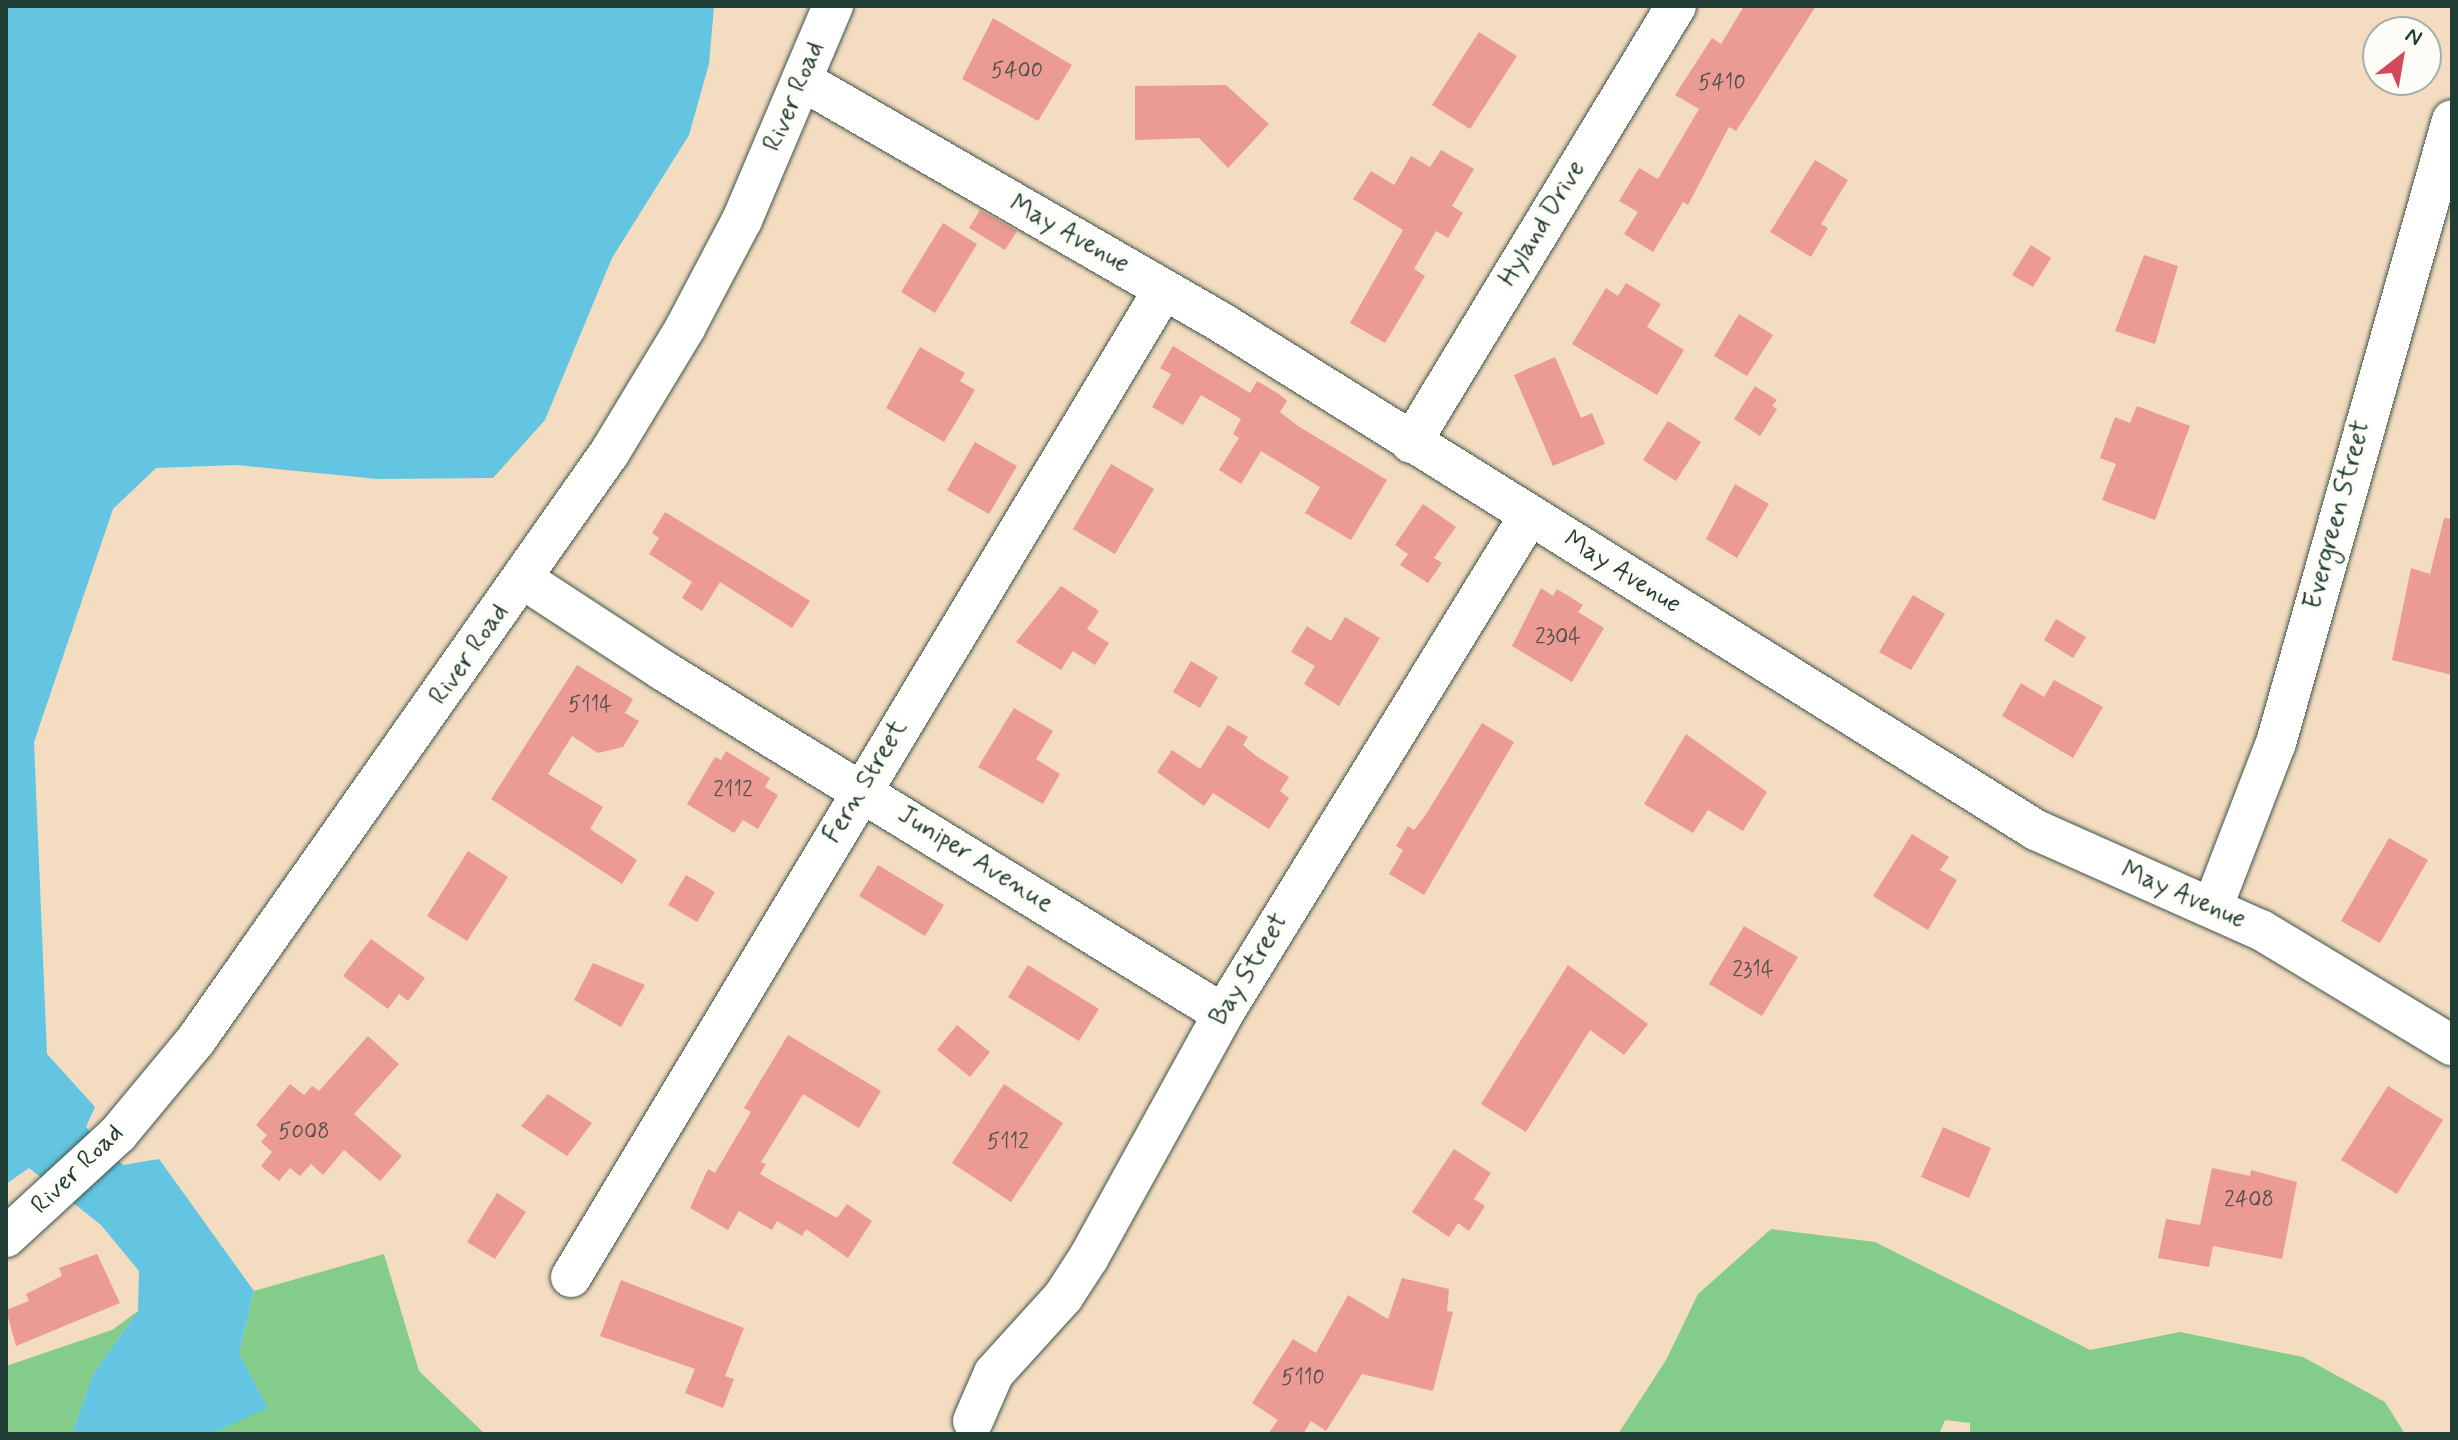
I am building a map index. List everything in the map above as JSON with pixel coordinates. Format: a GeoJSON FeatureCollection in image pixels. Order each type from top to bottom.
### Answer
{"type":"FeatureCollection","features":[{"type":"Feature","properties":{"kind":"street","name":"River Road"},"geometry":{"type":"LineString","coordinates":[[6,1237],[118,1134],[196,1040],[523,579],[685,328],[742,220],[833,6]]}},
{"type":"Feature","properties":{"kind":"street","name":"Hyland Drive"},"geometry":{"type":"LineString","coordinates":[[1411,443],[1676,6]]}},
{"type":"Feature","properties":{"kind":"street","name":"May Avenue"},"geometry":{"type":"LineString","coordinates":[[803,81],[1164,289],[2036,830],[2213,906],[2296,948],[2452,1045]]}},
{"type":"Feature","properties":{"kind":"street","name":"Evergreen Street"},"geometry":{"type":"LineString","coordinates":[[2213,906],[2276,743],[2452,120]]}},
{"type":"Feature","properties":{"kind":"street","name":"Fern Street"},"geometry":{"type":"LineString","coordinates":[[571,1277],[861,789],[1164,289]]}},
{"type":"Feature","properties":{"kind":"street","name":"Bay Street"},"geometry":{"type":"LineString","coordinates":[[973,1421],[994,1373],[1063,1297],[1089,1257],[1223,1014],[1529,516]]}},
{"type":"Feature","properties":{"kind":"street","name":"Juniper Avenue"},"geometry":{"type":"LineString","coordinates":[[523,579],[1223,1014]]}},
{"type":"Feature","properties":{"kind":"green space"},"geometry":{"type":"Polygon","coordinates":[[[1771,1229],[1875,1242],[2090,1350],[2180,1332],[2303,1357],[2385,1402],[2405,1434],[1970,1434],[1970,1423],[1945,1420],[1939,1434],[1618,1434],[1666,1360],[1698,1294],[1771,1229]]]}},
{"type":"Feature","properties":{"kind":"green space"},"geometry":{"type":"Polygon","coordinates":[[[384,1254],[419,1371],[485,1434],[210,1434],[267,1407],[239,1353],[254,1291],[384,1254]]]}},
{"type":"Feature","properties":{"kind":"green space"},"geometry":{"type":"Polygon","coordinates":[[[138,1311],[93,1374],[72,1434],[6,1434],[6,1366],[112,1330],[138,1311]]]}},
{"type":"Feature","properties":{"kind":"water"},"geometry":{"type":"Polygon","coordinates":[[[6,6],[714,6],[709,64],[689,135],[612,258],[545,420],[493,478],[377,479],[237,465],[156,468],[113,509],[34,742],[47,1054],[95,1107],[86,1127],[123,1165],[159,1159],[254,1291],[239,1353],[268,1408],[210,1434],[72,1434],[93,1374],[138,1311],[139,1271],[101,1225],[29,1168],[6,1184],[6,6]]]}},
{"type":"Feature","properties":{"kind":"building"},"geometry":{"type":"Polygon","coordinates":[[[1744,6],[1816,6],[1736,131],[1729,127],[1688,205],[1683,202],[1653,252],[1624,234],[1638,212],[1619,201],[1639,168],[1658,179],[1699,109],[1675,95],[1712,38],[1721,44],[1744,6]]]}},
{"type":"Feature","properties":{"kind":"building"},"geometry":{"type":"Polygon","coordinates":[[[993,18],[1072,65],[1038,121],[962,79],[993,18]]]}},
{"type":"Feature","properties":{"kind":"building"},"geometry":{"type":"Polygon","coordinates":[[[1479,32],[1517,56],[1470,129],[1432,105],[1479,32]]]}},
{"type":"Feature","properties":{"kind":"building"},"geometry":{"type":"Polygon","coordinates":[[[1226,85],[1269,124],[1228,168],[1199,138],[1135,140],[1135,86],[1226,85]]]}},
{"type":"Feature","properties":{"kind":"building"},"geometry":{"type":"Polygon","coordinates":[[[1441,150],[1474,169],[1452,206],[1463,213],[1448,238],[1436,231],[1414,269],[1425,276],[1385,343],[1350,323],[1403,230],[1353,199],[1371,171],[1394,185],[1411,156],[1430,167],[1441,150]]]}},
{"type":"Feature","properties":{"kind":"building"},"geometry":{"type":"Polygon","coordinates":[[[1815,160],[1848,180],[1821,224],[1828,228],[1811,257],[1770,232],[1815,160]]]}},
{"type":"Feature","properties":{"kind":"building"},"geometry":{"type":"Polygon","coordinates":[[[980,210],[1017,231],[1005,250],[969,228],[980,210]]]}},
{"type":"Feature","properties":{"kind":"building"},"geometry":{"type":"Polygon","coordinates":[[[943,223],[977,244],[935,313],[901,292],[943,223]]]}},
{"type":"Feature","properties":{"kind":"building"},"geometry":{"type":"Polygon","coordinates":[[[2031,245],[2051,258],[2033,287],[2012,275],[2031,245]]]}},
{"type":"Feature","properties":{"kind":"building"},"geometry":{"type":"Polygon","coordinates":[[[2144,255],[2178,266],[2155,344],[2115,331],[2144,255]]]}},
{"type":"Feature","properties":{"kind":"building"},"geometry":{"type":"Polygon","coordinates":[[[1626,283],[1661,304],[1647,327],[1684,350],[1657,395],[1572,344],[1606,288],[1618,296],[1626,283]]]}},
{"type":"Feature","properties":{"kind":"building"},"geometry":{"type":"Polygon","coordinates":[[[1739,314],[1773,335],[1747,376],[1714,356],[1739,314]]]}},
{"type":"Feature","properties":{"kind":"building"},"geometry":{"type":"Polygon","coordinates":[[[1173,346],[1250,393],[1257,381],[1279,394],[1287,401],[1280,412],[1387,480],[1351,540],[1305,513],[1320,487],[1261,451],[1241,484],[1219,470],[1239,438],[1233,434],[1241,419],[1201,395],[1183,425],[1152,407],[1171,374],[1160,368],[1173,346]]]}},
{"type":"Feature","properties":{"kind":"building"},"geometry":{"type":"Polygon","coordinates":[[[920,347],[965,373],[960,381],[975,390],[944,442],[886,408],[920,347]]]}},
{"type":"Feature","properties":{"kind":"building"},"geometry":{"type":"Polygon","coordinates":[[[1555,357],[1581,418],[1592,413],[1605,444],[1553,466],[1514,375],[1555,357]]]}},
{"type":"Feature","properties":{"kind":"building"},"geometry":{"type":"Polygon","coordinates":[[[1755,386],[1777,400],[1772,406],[1777,409],[1760,436],[1734,419],[1755,386]]]}},
{"type":"Feature","properties":{"kind":"building"},"geometry":{"type":"Polygon","coordinates":[[[2137,406],[2190,426],[2155,520],[2102,500],[2116,464],[2100,458],[2115,417],[2130,423],[2137,406]]]}},
{"type":"Feature","properties":{"kind":"building"},"geometry":{"type":"Polygon","coordinates":[[[1668,421],[1701,442],[1676,481],[1643,460],[1668,421]]]}},
{"type":"Feature","properties":{"kind":"building"},"geometry":{"type":"Polygon","coordinates":[[[975,442],[1017,466],[989,514],[947,490],[975,442]]]}},
{"type":"Feature","properties":{"kind":"building"},"geometry":{"type":"Polygon","coordinates":[[[1111,464],[1154,489],[1115,554],[1073,529],[1111,464]]]}},
{"type":"Feature","properties":{"kind":"building"},"geometry":{"type":"Polygon","coordinates":[[[1735,484],[1769,504],[1737,558],[1706,539],[1735,484]]]}},
{"type":"Feature","properties":{"kind":"building"},"geometry":{"type":"Polygon","coordinates":[[[1423,504],[1456,527],[1434,558],[1442,563],[1428,583],[1400,565],[1408,554],[1395,545],[1423,504]]]}},
{"type":"Feature","properties":{"kind":"building"},"geometry":{"type":"Polygon","coordinates":[[[665,512],[810,601],[792,628],[720,582],[702,611],[682,598],[692,582],[649,554],[659,538],[652,533],[665,512]]]}},
{"type":"Feature","properties":{"kind":"building"},"geometry":{"type":"Polygon","coordinates":[[[2444,518],[2452,519],[2452,675],[2392,660],[2411,568],[2430,574],[2444,518]]]}},
{"type":"Feature","properties":{"kind":"building"},"geometry":{"type":"Polygon","coordinates":[[[1061,586],[1099,611],[1087,629],[1109,643],[1095,665],[1073,651],[1061,670],[1016,642],[1061,586]]]}},
{"type":"Feature","properties":{"kind":"building"},"geometry":{"type":"Polygon","coordinates":[[[1541,588],[1553,596],[1557,589],[1583,605],[1578,612],[1604,628],[1572,682],[1512,646],[1541,588]]]}},
{"type":"Feature","properties":{"kind":"building"},"geometry":{"type":"Polygon","coordinates":[[[1913,595],[1945,614],[1911,670],[1879,652],[1913,595]]]}},
{"type":"Feature","properties":{"kind":"building"},"geometry":{"type":"Polygon","coordinates":[[[1345,617],[1380,638],[1339,706],[1304,684],[1315,666],[1291,652],[1307,626],[1331,641],[1345,617]]]}},
{"type":"Feature","properties":{"kind":"building"},"geometry":{"type":"Polygon","coordinates":[[[2056,619],[2086,637],[2073,658],[2044,640],[2056,619]]]}},
{"type":"Feature","properties":{"kind":"building"},"geometry":{"type":"Polygon","coordinates":[[[1191,661],[1218,677],[1200,708],[1173,692],[1191,661]]]}},
{"type":"Feature","properties":{"kind":"building"},"geometry":{"type":"Polygon","coordinates":[[[577,665],[633,699],[625,713],[639,721],[623,747],[598,753],[572,736],[548,774],[603,807],[590,829],[637,860],[622,884],[491,799],[577,665]]]}},
{"type":"Feature","properties":{"kind":"building"},"geometry":{"type":"Polygon","coordinates":[[[2054,680],[2103,707],[2073,758],[2002,716],[2021,683],[2044,697],[2054,680]]]}},
{"type":"Feature","properties":{"kind":"building"},"geometry":{"type":"Polygon","coordinates":[[[1014,708],[1053,731],[1036,759],[1060,774],[1043,804],[978,767],[1014,708]]]}},
{"type":"Feature","properties":{"kind":"building"},"geometry":{"type":"Polygon","coordinates":[[[1482,723],[1514,742],[1424,895],[1389,874],[1403,850],[1396,846],[1408,826],[1414,830],[1425,816],[1482,723]]]}},
{"type":"Feature","properties":{"kind":"building"},"geometry":{"type":"Polygon","coordinates":[[[1228,725],[1248,737],[1243,745],[1289,777],[1280,791],[1289,798],[1269,829],[1213,793],[1204,806],[1157,772],[1172,750],[1200,769],[1228,725]]]}},
{"type":"Feature","properties":{"kind":"building"},"geometry":{"type":"Polygon","coordinates":[[[1686,734],[1767,792],[1743,831],[1708,810],[1693,833],[1644,804],[1686,734]]]}},
{"type":"Feature","properties":{"kind":"building"},"geometry":{"type":"Polygon","coordinates":[[[726,751],[770,778],[765,787],[778,795],[758,829],[743,820],[734,833],[687,804],[715,757],[721,760],[726,751]]]}},
{"type":"Feature","properties":{"kind":"building"},"geometry":{"type":"Polygon","coordinates":[[[1912,834],[1949,857],[1940,870],[1957,880],[1928,930],[1873,896],[1912,834]]]}},
{"type":"Feature","properties":{"kind":"building"},"geometry":{"type":"Polygon","coordinates":[[[2389,838],[2428,860],[2380,943],[2341,921],[2389,838]]]}},
{"type":"Feature","properties":{"kind":"building"},"geometry":{"type":"Polygon","coordinates":[[[468,851],[508,877],[467,941],[427,916],[468,851]]]}},
{"type":"Feature","properties":{"kind":"building"},"geometry":{"type":"Polygon","coordinates":[[[878,865],[944,905],[925,936],[859,896],[878,865]]]}},
{"type":"Feature","properties":{"kind":"building"},"geometry":{"type":"Polygon","coordinates":[[[686,875],[715,892],[697,922],[668,905],[686,875]]]}},
{"type":"Feature","properties":{"kind":"building"},"geometry":{"type":"Polygon","coordinates":[[[1744,926],[1798,957],[1762,1016],[1709,984],[1744,926]]]}},
{"type":"Feature","properties":{"kind":"building"},"geometry":{"type":"Polygon","coordinates":[[[371,939],[425,978],[408,1001],[399,994],[388,1009],[343,976],[371,939]]]}},
{"type":"Feature","properties":{"kind":"building"},"geometry":{"type":"Polygon","coordinates":[[[593,963],[645,985],[621,1027],[574,1000],[593,963]]]}},
{"type":"Feature","properties":{"kind":"building"},"geometry":{"type":"Polygon","coordinates":[[[1028,965],[1099,1009],[1079,1041],[1008,997],[1028,965]]]}},
{"type":"Feature","properties":{"kind":"building"},"geometry":{"type":"Polygon","coordinates":[[[1568,965],[1648,1024],[1624,1055],[1590,1030],[1526,1132],[1481,1104],[1568,965]]]}},
{"type":"Feature","properties":{"kind":"building"},"geometry":{"type":"Polygon","coordinates":[[[957,1025],[990,1052],[970,1077],[937,1050],[957,1025]]]}},
{"type":"Feature","properties":{"kind":"building"},"geometry":{"type":"Polygon","coordinates":[[[788,1035],[881,1091],[859,1128],[803,1094],[761,1162],[766,1164],[760,1174],[837,1218],[847,1204],[872,1221],[848,1258],[806,1229],[802,1236],[777,1221],[772,1230],[739,1211],[728,1230],[690,1208],[708,1169],[715,1173],[751,1112],[744,1108],[788,1035]]]}},
{"type":"Feature","properties":{"kind":"building"},"geometry":{"type":"Polygon","coordinates":[[[368,1036],[399,1064],[354,1114],[402,1156],[380,1181],[344,1150],[323,1175],[311,1164],[300,1176],[290,1168],[279,1181],[261,1166],[272,1152],[261,1142],[267,1135],[256,1125],[290,1084],[304,1095],[312,1086],[319,1091],[368,1036]]]}},
{"type":"Feature","properties":{"kind":"building"},"geometry":{"type":"Polygon","coordinates":[[[1004,1084],[1063,1123],[1011,1202],[952,1163],[1004,1084]]]}},
{"type":"Feature","properties":{"kind":"building"},"geometry":{"type":"Polygon","coordinates":[[[2388,1086],[2443,1120],[2397,1194],[2341,1160],[2388,1086]]]}},
{"type":"Feature","properties":{"kind":"building"},"geometry":{"type":"Polygon","coordinates":[[[548,1094],[592,1123],[567,1156],[521,1126],[548,1094]]]}},
{"type":"Feature","properties":{"kind":"building"},"geometry":{"type":"Polygon","coordinates":[[[1943,1127],[1991,1148],[1969,1198],[1921,1177],[1943,1127]]]}},
{"type":"Feature","properties":{"kind":"building"},"geometry":{"type":"Polygon","coordinates":[[[1454,1149],[1491,1173],[1474,1199],[1485,1206],[1469,1231],[1458,1223],[1449,1237],[1412,1212],[1454,1149]]]}},
{"type":"Feature","properties":{"kind":"building"},"geometry":{"type":"Polygon","coordinates":[[[2212,1168],[2250,1176],[2251,1170],[2297,1182],[2282,1259],[2213,1246],[2209,1267],[2158,1258],[2166,1219],[2200,1225],[2212,1168]]]}},
{"type":"Feature","properties":{"kind":"building"},"geometry":{"type":"Polygon","coordinates":[[[497,1193],[526,1212],[495,1259],[467,1242],[497,1193]]]}},
{"type":"Feature","properties":{"kind":"building"},"geometry":{"type":"Polygon","coordinates":[[[97,1254],[120,1303],[16,1346],[6,1310],[29,1301],[26,1294],[62,1276],[59,1268],[97,1254]]]}},
{"type":"Feature","properties":{"kind":"building"},"geometry":{"type":"Polygon","coordinates":[[[1402,1278],[1449,1289],[1447,1311],[1453,1312],[1433,1391],[1362,1374],[1326,1431],[1311,1421],[1303,1434],[1268,1434],[1278,1420],[1252,1403],[1293,1339],[1316,1353],[1348,1295],[1388,1319],[1402,1278]]]}},
{"type":"Feature","properties":{"kind":"building"},"geometry":{"type":"Polygon","coordinates":[[[621,1280],[744,1328],[725,1376],[734,1379],[723,1408],[685,1393],[695,1369],[600,1336],[621,1280]]]}}]}
